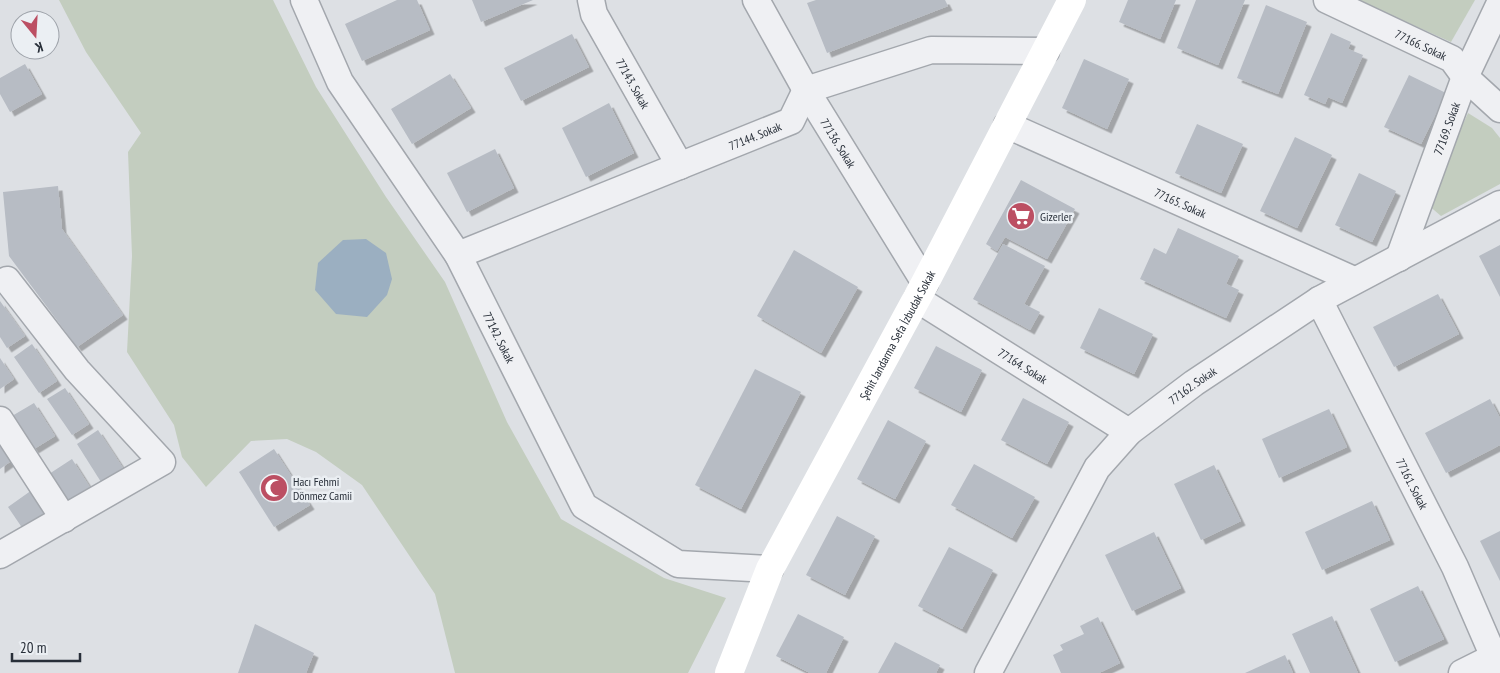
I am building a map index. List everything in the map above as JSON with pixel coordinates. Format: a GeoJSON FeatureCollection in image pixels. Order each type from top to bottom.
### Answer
{"type":"FeatureCollection","features":[{"type":"Feature","properties":{"kind":"main road","name":"Şehit Jandarma Sefa İzbudak Sokak"},"geometry":{"type":"LineString","coordinates":[[735,671],[770,569],[921,291],[1072,0]]}},
{"type":"Feature","properties":{"kind":"street","name":"77142. Sokak"},"geometry":{"type":"LineString","coordinates":[[304,0],[340,82],[458,255],[584,506],[678,564],[770,569]]}},
{"type":"Feature","properties":{"kind":"street","name":"77143. Sokak"},"geometry":{"type":"LineString","coordinates":[[591,0],[594,14],[680,166]]}},
{"type":"Feature","properties":{"kind":"street","name":"77136. Sokak"},"geometry":{"type":"LineString","coordinates":[[756,0],[921,291]]}},
{"type":"Feature","properties":{"kind":"street","name":"77166. Sokak"},"geometry":{"type":"LineString","coordinates":[[1327,0],[1452,59],[1465,77],[1500,109]]}},
{"type":"Feature","properties":{"kind":"street","name":"77169. Sokak"},"geometry":{"type":"LineString","coordinates":[[1399,258],[1465,77],[1500,3]]}},
{"type":"Feature","properties":{"kind":"street"},"geometry":{"type":"LineString","coordinates":[[806,90],[931,50],[1046,51]]}},
{"type":"Feature","properties":{"kind":"street","name":"77144. Sokak"},"geometry":{"type":"LineString","coordinates":[[458,255],[791,121],[806,90]]}},
{"type":"Feature","properties":{"kind":"street","name":"77165. Sokak"},"geometry":{"type":"LineString","coordinates":[[1007,126],[1354,280]]}},
{"type":"Feature","properties":{"kind":"street","name":"77162. Sokak"},"geometry":{"type":"LineString","coordinates":[[988,673],[1098,468],[1129,432],[1194,383],[1319,300],[1500,204]]}},
{"type":"Feature","properties":{"kind":"street"},"geometry":{"type":"LineString","coordinates":[[0,555],[162,462],[77,370],[7,280]]}},
{"type":"Feature","properties":{"kind":"street","name":"77164. Sokak"},"geometry":{"type":"LineString","coordinates":[[921,291],[1129,432]]}},
{"type":"Feature","properties":{"kind":"street","name":"77161. Sokak"},"geometry":{"type":"LineString","coordinates":[[1319,300],[1495,649]]}},
{"type":"Feature","properties":{"kind":"street"},"geometry":{"type":"LineString","coordinates":[[0,420],[64,519]]}},
{"type":"Feature","properties":{"kind":"street"},"geometry":{"type":"LineString","coordinates":[[1462,673],[1495,649]]}},
{"type":"Feature","properties":{"kind":"green space"},"geometry":{"type":"Polygon","coordinates":[[[59,0],[273,0],[316,87],[386,197],[445,282],[507,422],[561,519],[664,578],[726,598],[688,673],[455,673],[435,594],[362,485],[316,452],[287,439],[251,441],[206,487],[182,457],[174,425],[127,352],[132,256],[128,152],[141,133],[86,52],[59,0]]]}},
{"type":"Feature","properties":{"kind":"green space"},"geometry":{"type":"Polygon","coordinates":[[[1357,0],[1475,0],[1451,42],[1357,0]]]}},
{"type":"Feature","properties":{"kind":"green space"},"geometry":{"type":"Polygon","coordinates":[[[1468,113],[1492,128],[1500,138],[1500,184],[1441,216],[1427,204],[1468,113]]]}},
{"type":"Feature","properties":{"kind":"water"},"geometry":{"type":"Polygon","coordinates":[[[366,239],[386,253],[392,279],[387,295],[367,317],[336,314],[315,290],[318,263],[343,240],[366,239]]]}},
{"type":"Feature","properties":{"kind":"building"},"geometry":{"type":"Polygon","coordinates":[[[397,0],[417,0],[430,30],[362,61],[345,24],[397,0]]]}},
{"type":"Feature","properties":{"kind":"building"},"geometry":{"type":"Polygon","coordinates":[[[472,0],[533,0],[481,22],[472,0]]]}},
{"type":"Feature","properties":{"kind":"building"},"geometry":{"type":"Polygon","coordinates":[[[816,0],[945,0],[948,6],[827,53],[807,3],[816,0]]]}},
{"type":"Feature","properties":{"kind":"building"},"geometry":{"type":"Polygon","coordinates":[[[1128,0],[1176,0],[1160,39],[1119,22],[1128,0]]]}},
{"type":"Feature","properties":{"kind":"building"},"geometry":{"type":"Polygon","coordinates":[[[1196,0],[1245,0],[1218,65],[1177,48],[1196,0]]]}},
{"type":"Feature","properties":{"kind":"building"},"geometry":{"type":"Polygon","coordinates":[[[1266,5],[1307,22],[1278,94],[1237,78],[1266,5]]]}},
{"type":"Feature","properties":{"kind":"building"},"geometry":{"type":"Polygon","coordinates":[[[1331,33],[1351,42],[1348,49],[1363,55],[1342,103],[1328,97],[1325,104],[1304,95],[1331,33]]]}},
{"type":"Feature","properties":{"kind":"building"},"geometry":{"type":"Polygon","coordinates":[[[572,34],[589,67],[521,101],[504,68],[572,34]]]}},
{"type":"Feature","properties":{"kind":"building"},"geometry":{"type":"Polygon","coordinates":[[[1084,59],[1129,79],[1107,129],[1062,108],[1084,59]]]}},
{"type":"Feature","properties":{"kind":"building"},"geometry":{"type":"Polygon","coordinates":[[[25,64],[42,94],[10,112],[0,94],[0,78],[25,64]]]}},
{"type":"Feature","properties":{"kind":"building"},"geometry":{"type":"Polygon","coordinates":[[[450,74],[471,108],[412,144],[391,109],[450,74]]]}},
{"type":"Feature","properties":{"kind":"building"},"geometry":{"type":"Polygon","coordinates":[[[1409,75],[1446,93],[1421,144],[1384,127],[1409,75]]]}},
{"type":"Feature","properties":{"kind":"building"},"geometry":{"type":"Polygon","coordinates":[[[609,103],[634,153],[586,177],[562,128],[609,103]]]}},
{"type":"Feature","properties":{"kind":"building"},"geometry":{"type":"Polygon","coordinates":[[[1197,124],[1243,144],[1221,193],[1175,173],[1197,124]]]}},
{"type":"Feature","properties":{"kind":"building"},"geometry":{"type":"Polygon","coordinates":[[[1295,137],[1332,155],[1297,228],[1260,211],[1295,137]]]}},
{"type":"Feature","properties":{"kind":"building"},"geometry":{"type":"Polygon","coordinates":[[[495,149],[514,188],[467,212],[447,173],[495,149]]]}},
{"type":"Feature","properties":{"kind":"building"},"geometry":{"type":"Polygon","coordinates":[[[1359,173],[1396,191],[1372,242],[1335,225],[1359,173]]]}},
{"type":"Feature","properties":{"kind":"building"},"geometry":{"type":"Polygon","coordinates":[[[1021,180],[1075,209],[1047,259],[1005,237],[997,251],[986,244],[1021,180]]]}},
{"type":"Feature","properties":{"kind":"building"},"geometry":{"type":"Polygon","coordinates":[[[58,186],[62,229],[123,315],[77,347],[9,256],[3,192],[58,186]]]}},
{"type":"Feature","properties":{"kind":"building"},"geometry":{"type":"Polygon","coordinates":[[[1178,228],[1239,256],[1226,284],[1239,290],[1226,318],[1140,279],[1154,248],[1166,254],[1178,228]]]}},
{"type":"Feature","properties":{"kind":"building"},"geometry":{"type":"Polygon","coordinates":[[[1003,244],[1045,266],[1024,304],[1040,312],[1030,330],[973,299],[1003,244]]]}},
{"type":"Feature","properties":{"kind":"building"},"geometry":{"type":"Polygon","coordinates":[[[1500,245],[1500,297],[1479,256],[1500,245]]]}},
{"type":"Feature","properties":{"kind":"building"},"geometry":{"type":"Polygon","coordinates":[[[794,250],[858,287],[821,353],[757,316],[794,250]]]}},
{"type":"Feature","properties":{"kind":"building"},"geometry":{"type":"Polygon","coordinates":[[[1438,294],[1459,334],[1394,367],[1373,327],[1438,294]]]}},
{"type":"Feature","properties":{"kind":"building"},"geometry":{"type":"Polygon","coordinates":[[[0,301],[25,336],[7,348],[0,337],[0,301]]]}},
{"type":"Feature","properties":{"kind":"building"},"geometry":{"type":"Polygon","coordinates":[[[1099,308],[1153,334],[1134,374],[1080,348],[1099,308]]]}},
{"type":"Feature","properties":{"kind":"building"},"geometry":{"type":"Polygon","coordinates":[[[32,344],[57,381],[39,393],[14,357],[32,344]]]}},
{"type":"Feature","properties":{"kind":"building"},"geometry":{"type":"Polygon","coordinates":[[[936,346],[982,370],[961,412],[914,388],[936,346]]]}},
{"type":"Feature","properties":{"kind":"building"},"geometry":{"type":"Polygon","coordinates":[[[0,358],[14,379],[0,389],[0,358]]]}},
{"type":"Feature","properties":{"kind":"building"},"geometry":{"type":"Polygon","coordinates":[[[755,369],[801,392],[741,509],[695,485],[755,369]]]}},
{"type":"Feature","properties":{"kind":"building"},"geometry":{"type":"Polygon","coordinates":[[[65,388],[89,424],[72,435],[47,399],[65,388]]]}},
{"type":"Feature","properties":{"kind":"building"},"geometry":{"type":"Polygon","coordinates":[[[1023,398],[1069,422],[1047,464],[1001,440],[1023,398]]]}},
{"type":"Feature","properties":{"kind":"building"},"geometry":{"type":"Polygon","coordinates":[[[1490,399],[1500,418],[1500,445],[1446,473],[1425,433],[1490,399]]]}},
{"type":"Feature","properties":{"kind":"building"},"geometry":{"type":"Polygon","coordinates":[[[34,403],[55,436],[34,449],[12,416],[34,403]]]}},
{"type":"Feature","properties":{"kind":"building"},"geometry":{"type":"Polygon","coordinates":[[[1329,409],[1347,447],[1279,478],[1262,439],[1329,409]]]}},
{"type":"Feature","properties":{"kind":"building"},"geometry":{"type":"Polygon","coordinates":[[[888,420],[926,441],[895,499],[857,479],[888,420]]]}},
{"type":"Feature","properties":{"kind":"building"},"geometry":{"type":"Polygon","coordinates":[[[98,430],[123,468],[101,482],[77,444],[98,430]]]}},
{"type":"Feature","properties":{"kind":"building"},"geometry":{"type":"Polygon","coordinates":[[[0,436],[14,459],[0,469],[0,436]]]}},
{"type":"Feature","properties":{"kind":"building","name":"Hacı Fehmi Dönmez Camii"},"geometry":{"type":"Polygon","coordinates":[[[274,449],[310,505],[274,527],[239,472],[274,449]]]}},
{"type":"Feature","properties":{"kind":"building"},"geometry":{"type":"Polygon","coordinates":[[[72,459],[91,489],[69,504],[49,474],[72,459]]]}},
{"type":"Feature","properties":{"kind":"building"},"geometry":{"type":"Polygon","coordinates":[[[974,464],[1035,497],[1012,538],[951,505],[974,464]]]}},
{"type":"Feature","properties":{"kind":"building"},"geometry":{"type":"Polygon","coordinates":[[[1214,465],[1241,521],[1201,540],[1174,484],[1214,465]]]}},
{"type":"Feature","properties":{"kind":"building"},"geometry":{"type":"Polygon","coordinates":[[[32,490],[52,518],[27,535],[8,507],[32,490]]]}},
{"type":"Feature","properties":{"kind":"building"},"geometry":{"type":"Polygon","coordinates":[[[1372,501],[1390,540],[1322,570],[1305,532],[1372,501]]]}},
{"type":"Feature","properties":{"kind":"building"},"geometry":{"type":"Polygon","coordinates":[[[837,516],[875,536],[845,595],[806,575],[837,516]]]}},
{"type":"Feature","properties":{"kind":"building"},"geometry":{"type":"Polygon","coordinates":[[[1500,531],[1500,581],[1480,541],[1500,531]]]}},
{"type":"Feature","properties":{"kind":"building"},"geometry":{"type":"Polygon","coordinates":[[[1154,532],[1181,588],[1132,611],[1105,555],[1154,532]]]}},
{"type":"Feature","properties":{"kind":"building"},"geometry":{"type":"Polygon","coordinates":[[[949,547],[993,570],[962,629],[918,606],[949,547]]]}},
{"type":"Feature","properties":{"kind":"building"},"geometry":{"type":"Polygon","coordinates":[[[1418,586],[1444,639],[1395,662],[1370,609],[1418,586]]]}},
{"type":"Feature","properties":{"kind":"building"},"geometry":{"type":"Polygon","coordinates":[[[798,614],[844,637],[826,673],[810,673],[776,656],[798,614]]]}},
{"type":"Feature","properties":{"kind":"building"},"geometry":{"type":"Polygon","coordinates":[[[1332,616],[1358,673],[1310,673],[1292,634],[1332,616]]]}},
{"type":"Feature","properties":{"kind":"building"},"geometry":{"type":"Polygon","coordinates":[[[1098,617],[1120,663],[1099,673],[1061,673],[1053,655],[1063,650],[1060,645],[1084,634],[1080,626],[1098,617]]]}},
{"type":"Feature","properties":{"kind":"building"},"geometry":{"type":"Polygon","coordinates":[[[255,624],[314,653],[306,673],[238,673],[255,624]]]}},
{"type":"Feature","properties":{"kind":"building"},"geometry":{"type":"Polygon","coordinates":[[[895,642],[940,665],[936,673],[878,673],[895,642]]]}},
{"type":"Feature","properties":{"kind":"building"},"geometry":{"type":"Polygon","coordinates":[[[1285,655],[1293,673],[1245,673],[1285,655]]]}},
{"type":"Feature","properties":{"kind":"place","name":"Gizerler"},"geometry":{"type":"Point","coordinates":[1021,216]}},
{"type":"Feature","properties":{"kind":"place","name":"Hacı Fehmi Dönmez Camii"},"geometry":{"type":"Point","coordinates":[274,488]}}]}
